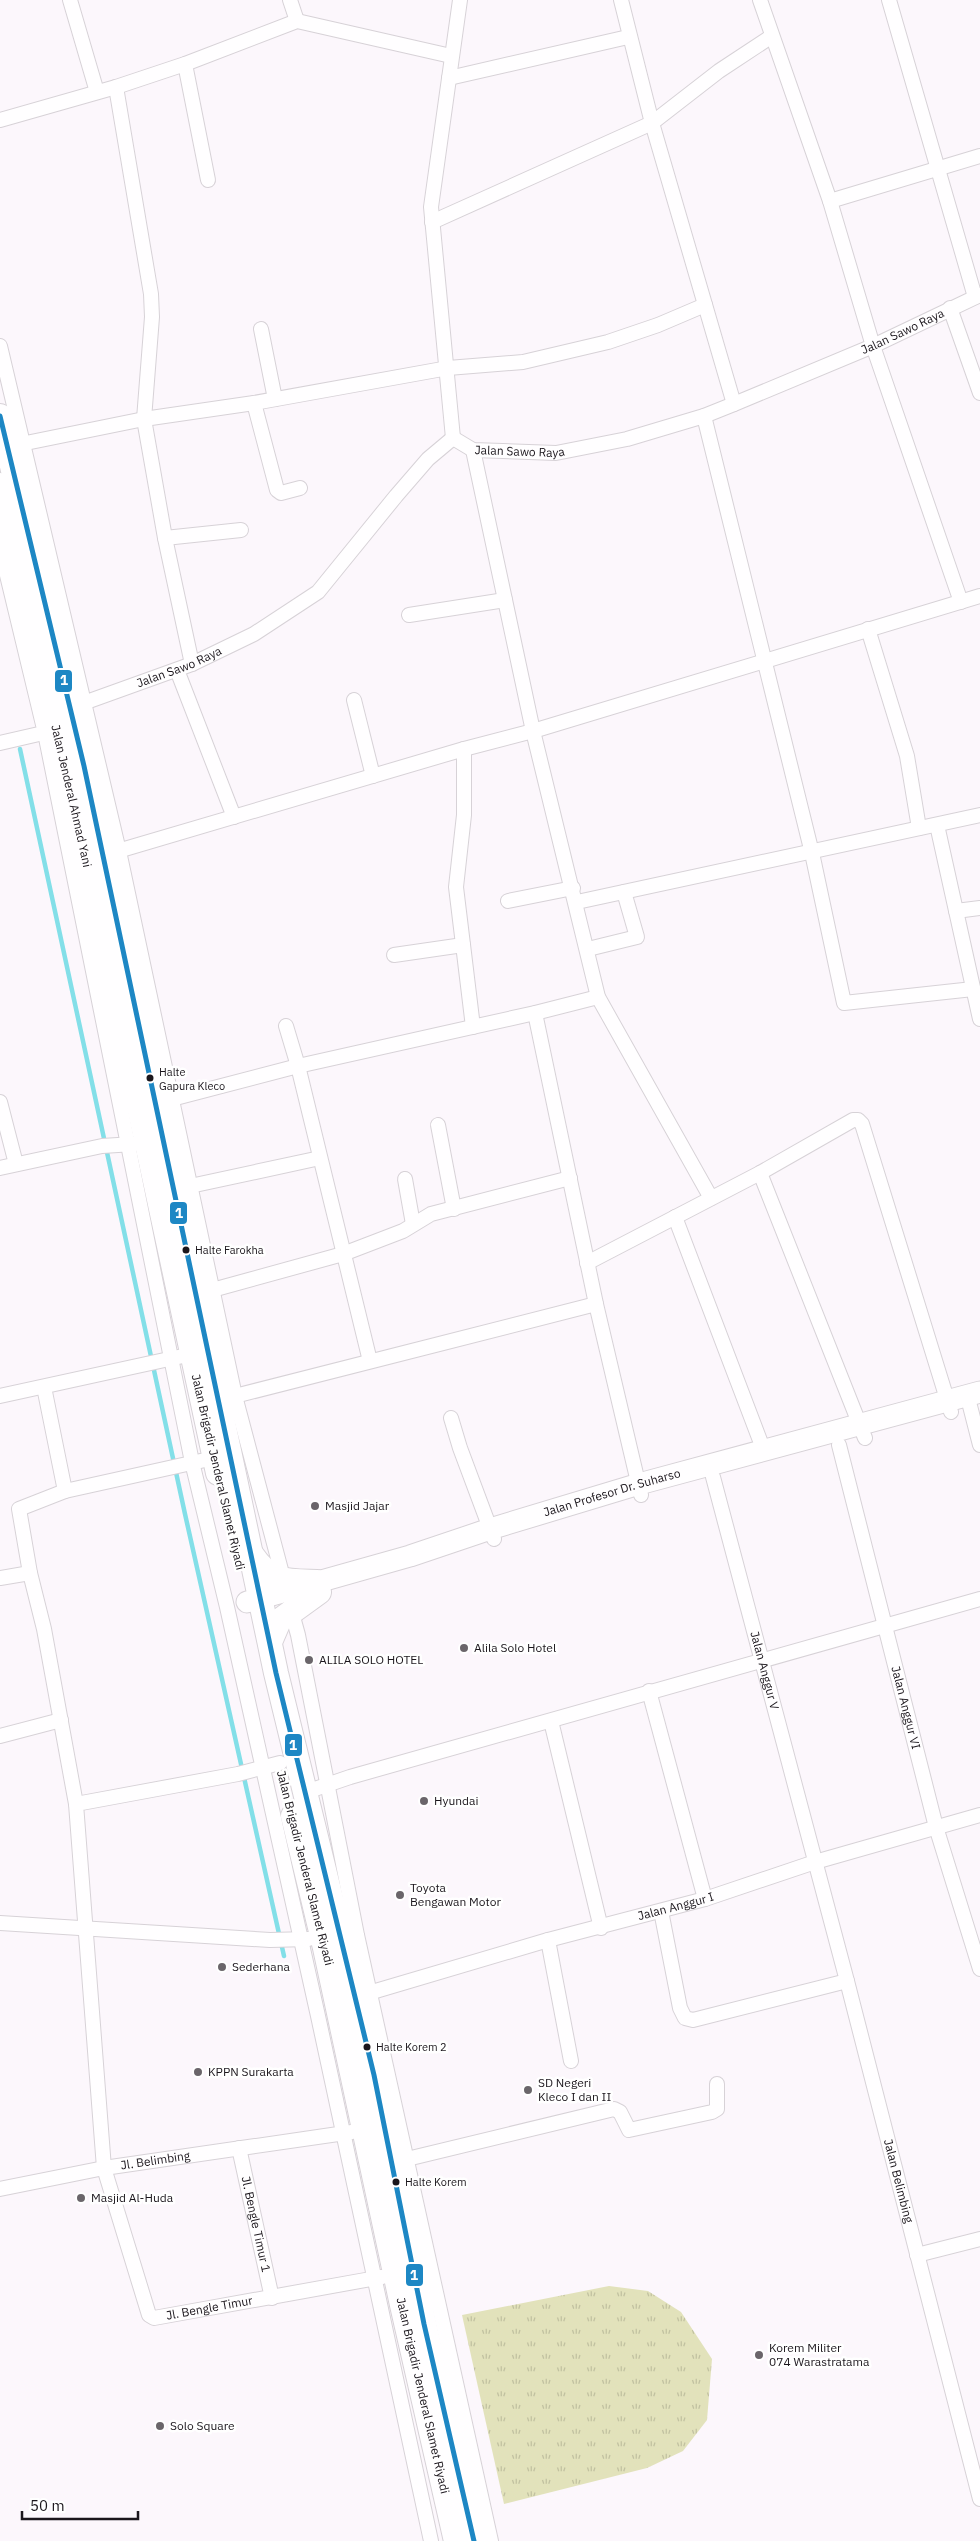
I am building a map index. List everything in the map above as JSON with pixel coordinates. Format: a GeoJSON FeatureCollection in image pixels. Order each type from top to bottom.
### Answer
{"type":"FeatureCollection","features":[{"type":"Feature","properties":{"kind":"highway","name":"Jalan Jenderal Ahmad Yani"},"geometry":{"type":"LineString","coordinates":[[8,413],[15,445],[32,654],[75,844],[105,993],[155,1103]]}},
{"type":"Feature","properties":{"kind":"highway","name":"Jalan Jenderal Ahmad Yani"},"geometry":{"type":"LineString","coordinates":[[18,489],[3,513],[24,573],[68,663],[131,948],[155,1103]]}},
{"type":"Feature","properties":{"kind":"highway","name":"Jalan Brigadir Jenderal Slamet Riyadi"},"geometry":{"type":"LineString","coordinates":[[155,1103],[131,1144],[181,1357],[196,1462],[277,1598],[270,1642],[303,1793],[330,1937],[346,2005],[347,2133],[377,2278],[456,2541]]}},
{"type":"Feature","properties":{"kind":"highway","name":"Jalan Brigadir Jenderal Slamet Riyadi"},"geometry":{"type":"LineString","coordinates":[[155,1103],[182,1188],[205,1292],[227,1398],[252,1555],[277,1598],[271,1765],[330,1937],[357,1967],[346,2005]]}},
{"type":"Feature","properties":{"kind":"highway"},"geometry":{"type":"LineString","coordinates":[[277,1598],[318,1587]]}},
{"type":"Feature","properties":{"kind":"highway","name":"Jalan Brigadir Jenderal Slamet Riyadi"},"geometry":{"type":"LineString","coordinates":[[346,2005],[369,2023],[424,2324],[474,2541]]}},
{"type":"Feature","properties":{"kind":"main road","name":"Jalan Profesor Dr. Suharso"},"geometry":{"type":"LineString","coordinates":[[318,1587],[410,1556],[492,1534],[764,1451],[863,1431],[966,1403]]}},
{"type":"Feature","properties":{"kind":"main road","name":"Jalan Profesor Dr. Suharso"},"geometry":{"type":"LineString","coordinates":[[640,1490],[713,1478],[839,1445],[863,1431]]}},
{"type":"Feature","properties":{"kind":"street"},"geometry":{"type":"LineString","coordinates":[[70,0],[97,92]]}},
{"type":"Feature","properties":{"kind":"street"},"geometry":{"type":"LineString","coordinates":[[290,0],[297,21]]}},
{"type":"Feature","properties":{"kind":"street"},"geometry":{"type":"LineString","coordinates":[[453,438],[448,368],[432,222],[432,196],[460,0]]}},
{"type":"Feature","properties":{"kind":"street"},"geometry":{"type":"LineString","coordinates":[[621,0],[628,37],[652,123],[734,404]]}},
{"type":"Feature","properties":{"kind":"street"},"geometry":{"type":"LineString","coordinates":[[760,0],[830,201],[872,346],[961,602]]}},
{"type":"Feature","properties":{"kind":"street"},"geometry":{"type":"LineString","coordinates":[[889,0],[977,296]]}},
{"type":"Feature","properties":{"kind":"street"},"geometry":{"type":"LineString","coordinates":[[0,120],[116,87],[185,64],[297,21],[451,56]]}},
{"type":"Feature","properties":{"kind":"street"},"geometry":{"type":"LineString","coordinates":[[432,222],[652,123],[718,71],[772,36]]}},
{"type":"Feature","properties":{"kind":"street"},"geometry":{"type":"LineString","coordinates":[[449,78],[628,37]]}},
{"type":"Feature","properties":{"kind":"street"},"geometry":{"type":"LineString","coordinates":[[185,64],[208,180]]}},
{"type":"Feature","properties":{"kind":"street"},"geometry":{"type":"LineString","coordinates":[[116,87],[151,294],[152,317],[144,420],[165,538],[192,664]]}},
{"type":"Feature","properties":{"kind":"street"},"geometry":{"type":"LineString","coordinates":[[830,201],[980,156]]}},
{"type":"Feature","properties":{"kind":"street","name":"Jalan Sawo Raya"},"geometry":{"type":"LineString","coordinates":[[78,706],[192,664],[254,634],[318,592],[396,496],[435,453],[453,438],[473,450],[556,453],[627,439],[704,416],[734,404],[872,346],[977,296]]}},
{"type":"Feature","properties":{"kind":"street"},"geometry":{"type":"LineString","coordinates":[[15,445],[144,420],[254,403],[448,368],[523,362],[568,353],[658,325],[704,305]]}},
{"type":"Feature","properties":{"kind":"street"},"geometry":{"type":"LineString","coordinates":[[950,308],[980,393]]}},
{"type":"Feature","properties":{"kind":"street"},"geometry":{"type":"LineString","coordinates":[[261,328],[275,399]]}},
{"type":"Feature","properties":{"kind":"street"},"geometry":{"type":"LineString","coordinates":[[0,346],[8,413],[0,411]]}},
{"type":"Feature","properties":{"kind":"street"},"geometry":{"type":"LineString","coordinates":[[254,403],[276,490],[280,493],[300,488]]}},
{"type":"Feature","properties":{"kind":"street"},"geometry":{"type":"LineString","coordinates":[[704,416],[812,853],[844,1003],[973,988]]}},
{"type":"Feature","properties":{"kind":"street"},"geometry":{"type":"LineString","coordinates":[[473,450],[533,731],[577,902],[598,997],[711,1198]]}},
{"type":"Feature","properties":{"kind":"street"},"geometry":{"type":"LineString","coordinates":[[165,538],[241,530]]}},
{"type":"Feature","properties":{"kind":"street"},"geometry":{"type":"LineString","coordinates":[[0,546],[24,573]]}},
{"type":"Feature","properties":{"kind":"street"},"geometry":{"type":"LineString","coordinates":[[111,853],[464,749],[533,731],[980,596]]}},
{"type":"Feature","properties":{"kind":"street"},"geometry":{"type":"LineString","coordinates":[[409,615],[505,600]]}},
{"type":"Feature","properties":{"kind":"street"},"geometry":{"type":"LineString","coordinates":[[868,630],[907,756],[919,828]]}},
{"type":"Feature","properties":{"kind":"street"},"geometry":{"type":"LineString","coordinates":[[176,670],[234,817]]}},
{"type":"Feature","properties":{"kind":"street"},"geometry":{"type":"LineString","coordinates":[[354,700],[372,776]]}},
{"type":"Feature","properties":{"kind":"street"},"geometry":{"type":"LineString","coordinates":[[11,740],[50,731]]}},
{"type":"Feature","properties":{"kind":"street"},"geometry":{"type":"LineString","coordinates":[[464,749],[464,815],[456,887],[473,1027]]}},
{"type":"Feature","properties":{"kind":"street"},"geometry":{"type":"LineString","coordinates":[[577,902],[812,853],[879,835],[980,815]]}},
{"type":"Feature","properties":{"kind":"street"},"geometry":{"type":"LineString","coordinates":[[937,824],[980,1019]]}},
{"type":"Feature","properties":{"kind":"street"},"geometry":{"type":"LineString","coordinates":[[508,901],[573,888]]}},
{"type":"Feature","properties":{"kind":"street"},"geometry":{"type":"LineString","coordinates":[[588,949],[637,937],[624,892]]}},
{"type":"Feature","properties":{"kind":"street"},"geometry":{"type":"LineString","coordinates":[[956,911],[980,908]]}},
{"type":"Feature","properties":{"kind":"street"},"geometry":{"type":"LineString","coordinates":[[394,955],[463,946]]}},
{"type":"Feature","properties":{"kind":"street"},"geometry":{"type":"LineString","coordinates":[[0,1168],[102,1146],[131,1144],[105,993]]}},
{"type":"Feature","properties":{"kind":"street"},"geometry":{"type":"LineString","coordinates":[[155,1103],[298,1066],[598,997]]}},
{"type":"Feature","properties":{"kind":"street"},"geometry":{"type":"LineString","coordinates":[[535,1013],[596,1304],[640,1490]]}},
{"type":"Feature","properties":{"kind":"street"},"geometry":{"type":"LineString","coordinates":[[286,1026],[298,1066],[370,1361]]}},
{"type":"Feature","properties":{"kind":"street"},"geometry":{"type":"LineString","coordinates":[[0,1102],[16,1164]]}},
{"type":"Feature","properties":{"kind":"street"},"geometry":{"type":"LineString","coordinates":[[588,1263],[760,1173],[853,1120],[858,1120],[862,1124],[980,1445]]}},
{"type":"Feature","properties":{"kind":"street"},"geometry":{"type":"LineString","coordinates":[[438,1125],[454,1209]]}},
{"type":"Feature","properties":{"kind":"street"},"geometry":{"type":"LineString","coordinates":[[182,1188],[320,1158]]}},
{"type":"Feature","properties":{"kind":"street"},"geometry":{"type":"LineString","coordinates":[[760,1173],[863,1431]]}},
{"type":"Feature","properties":{"kind":"street"},"geometry":{"type":"LineString","coordinates":[[205,1292],[343,1254],[403,1231],[431,1214],[570,1178]]}},
{"type":"Feature","properties":{"kind":"street"},"geometry":{"type":"LineString","coordinates":[[405,1179],[413,1224]]}},
{"type":"Feature","properties":{"kind":"street"},"geometry":{"type":"LineString","coordinates":[[675,1217],[764,1451]]}},
{"type":"Feature","properties":{"kind":"street"},"geometry":{"type":"LineString","coordinates":[[0,1923],[270,1940],[330,1937],[328,1784],[277,1598],[227,1398],[596,1304]]}},
{"type":"Feature","properties":{"kind":"street"},"geometry":{"type":"LineString","coordinates":[[0,1396],[181,1357]]}},
{"type":"Feature","properties":{"kind":"street"},"geometry":{"type":"LineString","coordinates":[[44,1387],[65,1491]]}},
{"type":"Feature","properties":{"kind":"street"},"geometry":{"type":"LineString","coordinates":[[451,1418],[492,1534]]}},
{"type":"Feature","properties":{"kind":"street","name":"Jalan Anggur VI"},"geometry":{"type":"LineString","coordinates":[[839,1445],[936,1827],[980,1969]]}},
{"type":"Feature","properties":{"kind":"street"},"geometry":{"type":"LineString","coordinates":[[76,1804],[242,1773],[271,1765],[227,1607],[196,1462],[65,1491],[19,1509],[30,1573],[62,1720],[76,1804],[104,2168]]}},
{"type":"Feature","properties":{"kind":"street","name":"Jalan Anggur V"},"geometry":{"type":"LineString","coordinates":[[713,1478],[760,1662],[815,1862]]}},
{"type":"Feature","properties":{"kind":"street"},"geometry":{"type":"LineString","coordinates":[[0,1578],[30,1573]]}},
{"type":"Feature","properties":{"kind":"street"},"geometry":{"type":"LineString","coordinates":[[303,1793],[328,1784],[649,1692],[980,1599]]}},
{"type":"Feature","properties":{"kind":"street"},"geometry":{"type":"LineString","coordinates":[[649,1692],[705,1899]]}},
{"type":"Feature","properties":{"kind":"street"},"geometry":{"type":"LineString","coordinates":[[0,1736],[62,1720]]}},
{"type":"Feature","properties":{"kind":"street"},"geometry":{"type":"LineString","coordinates":[[551,1721],[600,1928]]}},
{"type":"Feature","properties":{"kind":"street","name":"Jalan Anggur I"},"geometry":{"type":"LineString","coordinates":[[346,2005],[548,1940],[600,1928],[705,1899],[815,1862],[980,1815]]}},
{"type":"Feature","properties":{"kind":"street","name":"Jalan Belimbing"},"geometry":{"type":"LineString","coordinates":[[815,1862],[980,2499]]}},
{"type":"Feature","properties":{"kind":"street"},"geometry":{"type":"LineString","coordinates":[[661,1911],[680,2008],[685,2018],[693,2020],[847,1981]]}},
{"type":"Feature","properties":{"kind":"street"},"geometry":{"type":"LineString","coordinates":[[548,1940],[571,2060]]}},
{"type":"Feature","properties":{"kind":"street"},"geometry":{"type":"LineString","coordinates":[[369,2023],[406,2159],[491,2541]]}},
{"type":"Feature","properties":{"kind":"street"},"geometry":{"type":"LineString","coordinates":[[406,2159],[614,2109],[620,2112],[628,2130],[712,2112],[717,2109],[716,2084]]}},
{"type":"Feature","properties":{"kind":"street","name":"Jl. Belimbing"},"geometry":{"type":"LineString","coordinates":[[0,2190],[104,2168],[347,2133]]}},
{"type":"Feature","properties":{"kind":"street","name":"Jl. Bengle Timur 1"},"geometry":{"type":"LineString","coordinates":[[239,2148],[272,2298]]}},
{"type":"Feature","properties":{"kind":"street","name":"Jl. Bengle Timur"},"geometry":{"type":"LineString","coordinates":[[104,2168],[151,2317],[161,2319],[377,2278]]}},
{"type":"Feature","properties":{"kind":"street"},"geometry":{"type":"LineString","coordinates":[[917,2255],[980,2239]]}},
{"type":"Feature","properties":{"kind":"street"},"geometry":{"type":"LineString","coordinates":[[377,2278],[430,2541]]}},
{"type":"Feature","properties":{"kind":"green space"},"geometry":{"type":"Polygon","coordinates":[[[609,2286],[648,2291],[681,2312],[712,2359],[707,2420],[683,2451],[647,2468],[504,2504],[462,2315],[609,2286]]]}},
{"type":"Feature","properties":{"kind":"waterway"},"geometry":{"type":"LineString","coordinates":[[20,749],[185,1514],[284,1956]]}},
{"type":"Feature","properties":{"kind":"transit line","name":"1"},"geometry":{"type":"LineString","coordinates":[[0,416],[84,766],[276,1673],[374,2075],[424,2324],[474,2541]]}},
{"type":"Feature","properties":{"kind":"place","name":"Halte Gapura Kleco"},"geometry":{"type":"Point","coordinates":[150,1078]}},
{"type":"Feature","properties":{"kind":"place","name":"Halte Farokha"},"geometry":{"type":"Point","coordinates":[186,1250]}},
{"type":"Feature","properties":{"kind":"place","name":"Masjid Jajar"},"geometry":{"type":"Point","coordinates":[315,1506]}},
{"type":"Feature","properties":{"kind":"place","name":"Alila Solo Hotel"},"geometry":{"type":"Point","coordinates":[464,1648]}},
{"type":"Feature","properties":{"kind":"place","name":"ALILA SOLO HOTEL"},"geometry":{"type":"Point","coordinates":[309,1660]}},
{"type":"Feature","properties":{"kind":"place","name":"Hyundai"},"geometry":{"type":"Point","coordinates":[424,1801]}},
{"type":"Feature","properties":{"kind":"place","name":"Toyota Bengawan Motor"},"geometry":{"type":"Point","coordinates":[400,1895]}},
{"type":"Feature","properties":{"kind":"place","name":"Sederhana"},"geometry":{"type":"Point","coordinates":[222,1967]}},
{"type":"Feature","properties":{"kind":"place","name":"Halte Korem 2"},"geometry":{"type":"Point","coordinates":[367,2047]}},
{"type":"Feature","properties":{"kind":"place","name":"KPPN Surakarta"},"geometry":{"type":"Point","coordinates":[198,2072]}},
{"type":"Feature","properties":{"kind":"place","name":"SD Negeri Kleco I dan II"},"geometry":{"type":"Point","coordinates":[528,2090]}},
{"type":"Feature","properties":{"kind":"place","name":"Halte Korem"},"geometry":{"type":"Point","coordinates":[396,2182]}},
{"type":"Feature","properties":{"kind":"place","name":"Masjid Al-Huda"},"geometry":{"type":"Point","coordinates":[81,2198]}},
{"type":"Feature","properties":{"kind":"place","name":"Korem Militer 074 Warastratama"},"geometry":{"type":"Point","coordinates":[759,2355]}},
{"type":"Feature","properties":{"kind":"place","name":"Solo Square"},"geometry":{"type":"Point","coordinates":[160,2426]}}]}
